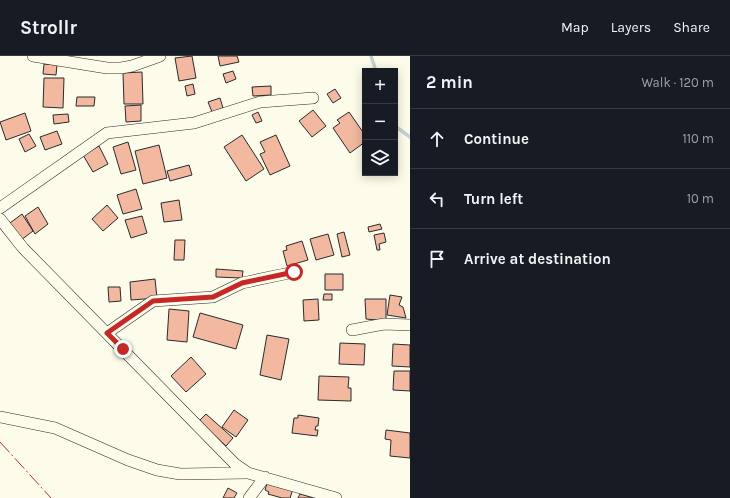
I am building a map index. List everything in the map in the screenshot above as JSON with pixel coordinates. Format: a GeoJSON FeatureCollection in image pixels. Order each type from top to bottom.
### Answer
{"type":"FeatureCollection","features":[{"type":"Feature","properties":{"kind":"street"},"geometry":{"type":"LineString","coordinates":[[33,56],[107,68],[132,66],[160,56]]}},
{"type":"Feature","properties":{"kind":"street"},"geometry":{"type":"LineString","coordinates":[[0,208],[107,133],[194,123],[260,102],[314,98]]}},
{"type":"Feature","properties":{"kind":"street"},"geometry":{"type":"LineString","coordinates":[[0,219],[23,248],[235,464],[248,472],[336,498]]}},
{"type":"Feature","properties":{"kind":"street"},"geometry":{"type":"LineString","coordinates":[[107,333],[153,301],[213,297],[242,283],[294,272]]}},
{"type":"Feature","properties":{"kind":"street"},"geometry":{"type":"LineString","coordinates":[[352,330],[384,324],[410,325]]}},
{"type":"Feature","properties":{"kind":"street"},"geometry":{"type":"LineString","coordinates":[[0,417],[55,428],[128,460],[157,470],[180,474],[248,472]]}},
{"type":"Feature","properties":{"kind":"street"},"geometry":{"type":"LineString","coordinates":[[249,498],[265,477]]}},
{"type":"Feature","properties":{"kind":"building"},"geometry":{"type":"Polygon","coordinates":[[[192,56],[196,78],[179,81],[175,58],[192,56]]]}},
{"type":"Feature","properties":{"kind":"building"},"geometry":{"type":"Polygon","coordinates":[[[218,56],[237,56],[239,62],[220,66],[218,56]]]}},
{"type":"Feature","properties":{"kind":"building"},"geometry":{"type":"Polygon","coordinates":[[[44,64],[57,65],[56,75],[43,74],[44,64]]]}},
{"type":"Feature","properties":{"kind":"building"},"geometry":{"type":"Polygon","coordinates":[[[233,71],[236,79],[226,83],[223,74],[233,71]]]}},
{"type":"Feature","properties":{"kind":"building"},"geometry":{"type":"Polygon","coordinates":[[[142,72],[143,104],[124,104],[123,73],[142,72]]]}},
{"type":"Feature","properties":{"kind":"building"},"geometry":{"type":"Polygon","coordinates":[[[44,78],[64,78],[63,108],[43,107],[44,78]]]}},
{"type":"Feature","properties":{"kind":"building"},"geometry":{"type":"Polygon","coordinates":[[[193,84],[195,94],[187,96],[185,86],[193,84]]]}},
{"type":"Feature","properties":{"kind":"building"},"geometry":{"type":"Polygon","coordinates":[[[271,86],[271,95],[253,96],[252,87],[271,86]]]}},
{"type":"Feature","properties":{"kind":"building"},"geometry":{"type":"Polygon","coordinates":[[[335,89],[341,98],[333,103],[327,94],[335,89]]]}},
{"type":"Feature","properties":{"kind":"building"},"geometry":{"type":"Polygon","coordinates":[[[77,97],[95,97],[94,106],[76,106],[77,97]]]}},
{"type":"Feature","properties":{"kind":"building"},"geometry":{"type":"Polygon","coordinates":[[[220,98],[223,108],[212,112],[208,102],[220,98]]]}},
{"type":"Feature","properties":{"kind":"building"},"geometry":{"type":"Polygon","coordinates":[[[141,105],[141,121],[126,122],[125,106],[141,105]]]}},
{"type":"Feature","properties":{"kind":"building"},"geometry":{"type":"Polygon","coordinates":[[[313,110],[326,126],[312,137],[299,121],[313,110]]]}},
{"type":"Feature","properties":{"kind":"building"},"geometry":{"type":"Polygon","coordinates":[[[258,112],[262,121],[256,123],[252,115],[258,112]]]}},
{"type":"Feature","properties":{"kind":"building"},"geometry":{"type":"Polygon","coordinates":[[[349,112],[362,131],[362,144],[350,153],[333,128],[340,123],[337,120],[349,112]]]}},
{"type":"Feature","properties":{"kind":"building"},"geometry":{"type":"Polygon","coordinates":[[[25,113],[31,131],[6,140],[0,122],[25,113]]]}},
{"type":"Feature","properties":{"kind":"building"},"geometry":{"type":"Polygon","coordinates":[[[68,114],[69,122],[54,124],[53,115],[68,114]]]}},
{"type":"Feature","properties":{"kind":"building"},"geometry":{"type":"Polygon","coordinates":[[[57,131],[62,144],[45,150],[40,137],[57,131]]]}},
{"type":"Feature","properties":{"kind":"building"},"geometry":{"type":"Polygon","coordinates":[[[29,134],[36,146],[25,152],[19,139],[29,134]]]}},
{"type":"Feature","properties":{"kind":"building"},"geometry":{"type":"Polygon","coordinates":[[[242,135],[264,169],[246,181],[224,147],[242,135]]]}},
{"type":"Feature","properties":{"kind":"building"},"geometry":{"type":"Polygon","coordinates":[[[276,135],[290,166],[270,175],[260,154],[265,152],[260,142],[276,135]]]}},
{"type":"Feature","properties":{"kind":"building"},"geometry":{"type":"Polygon","coordinates":[[[128,142],[136,170],[121,174],[113,147],[128,142]]]}},
{"type":"Feature","properties":{"kind":"building"},"geometry":{"type":"Polygon","coordinates":[[[159,145],[167,178],[143,184],[135,151],[159,145]]]}},
{"type":"Feature","properties":{"kind":"building"},"geometry":{"type":"Polygon","coordinates":[[[99,146],[108,164],[93,172],[83,155],[99,146]]]}},
{"type":"Feature","properties":{"kind":"building"},"geometry":{"type":"Polygon","coordinates":[[[189,165],[192,175],[170,181],[167,171],[189,165]]]}},
{"type":"Feature","properties":{"kind":"building"},"geometry":{"type":"Polygon","coordinates":[[[136,189],[142,209],[123,214],[117,195],[136,189]]]}},
{"type":"Feature","properties":{"kind":"building"},"geometry":{"type":"Polygon","coordinates":[[[179,200],[182,220],[164,222],[161,203],[179,200]]]}},
{"type":"Feature","properties":{"kind":"building"},"geometry":{"type":"Polygon","coordinates":[[[107,205],[118,218],[103,231],[92,219],[107,205]]]}},
{"type":"Feature","properties":{"kind":"building"},"geometry":{"type":"Polygon","coordinates":[[[38,207],[48,224],[35,234],[25,216],[38,207]]]}},
{"type":"Feature","properties":{"kind":"building"},"geometry":{"type":"Polygon","coordinates":[[[22,214],[33,231],[21,240],[10,223],[22,214]]]}},
{"type":"Feature","properties":{"kind":"building"},"geometry":{"type":"Polygon","coordinates":[[[142,216],[147,233],[131,238],[125,220],[142,216]]]}},
{"type":"Feature","properties":{"kind":"building"},"geometry":{"type":"Polygon","coordinates":[[[380,224],[382,229],[369,232],[368,227],[380,224]]]}},
{"type":"Feature","properties":{"kind":"building"},"geometry":{"type":"Polygon","coordinates":[[[344,232],[350,255],[342,257],[337,234],[344,232]]]}},
{"type":"Feature","properties":{"kind":"building"},"geometry":{"type":"Polygon","coordinates":[[[384,233],[386,242],[379,244],[380,250],[377,250],[374,235],[384,233]]]}},
{"type":"Feature","properties":{"kind":"building"},"geometry":{"type":"Polygon","coordinates":[[[328,234],[334,255],[316,260],[310,239],[328,234]]]}},
{"type":"Feature","properties":{"kind":"building"},"geometry":{"type":"Polygon","coordinates":[[[175,240],[185,240],[184,260],[174,260],[175,240]]]}},
{"type":"Feature","properties":{"kind":"building"},"geometry":{"type":"Polygon","coordinates":[[[302,241],[308,260],[287,266],[283,251],[287,250],[286,246],[302,241]]]}},
{"type":"Feature","properties":{"kind":"building"},"geometry":{"type":"Polygon","coordinates":[[[216,269],[243,271],[242,278],[216,277],[216,269]]]}},
{"type":"Feature","properties":{"kind":"building"},"geometry":{"type":"Polygon","coordinates":[[[325,274],[343,274],[343,290],[325,290],[325,274]]]}},
{"type":"Feature","properties":{"kind":"building"},"geometry":{"type":"Polygon","coordinates":[[[155,279],[157,298],[131,300],[130,282],[155,279]]]}},
{"type":"Feature","properties":{"kind":"building"},"geometry":{"type":"Polygon","coordinates":[[[108,287],[120,287],[121,301],[109,302],[108,287]]]}},
{"type":"Feature","properties":{"kind":"building"},"geometry":{"type":"Polygon","coordinates":[[[324,294],[332,294],[332,300],[323,300],[324,294]]]}},
{"type":"Feature","properties":{"kind":"building"},"geometry":{"type":"Polygon","coordinates":[[[390,295],[402,297],[399,305],[403,307],[406,318],[387,315],[390,295]]]}},
{"type":"Feature","properties":{"kind":"building"},"geometry":{"type":"Polygon","coordinates":[[[318,299],[319,320],[304,321],[303,300],[318,299]]]}},
{"type":"Feature","properties":{"kind":"building"},"geometry":{"type":"Polygon","coordinates":[[[365,299],[386,299],[386,321],[366,319],[365,299]]]}},
{"type":"Feature","properties":{"kind":"building"},"geometry":{"type":"Polygon","coordinates":[[[169,309],[189,311],[187,342],[167,340],[169,309]]]}},
{"type":"Feature","properties":{"kind":"building"},"geometry":{"type":"Polygon","coordinates":[[[200,313],[243,325],[236,349],[193,337],[200,313]]]}},
{"type":"Feature","properties":{"kind":"building"},"geometry":{"type":"Polygon","coordinates":[[[267,335],[289,339],[281,380],[260,375],[267,335]]]}},
{"type":"Feature","properties":{"kind":"building"},"geometry":{"type":"Polygon","coordinates":[[[340,343],[365,344],[364,365],[339,364],[340,343]]]}},
{"type":"Feature","properties":{"kind":"building"},"geometry":{"type":"Polygon","coordinates":[[[393,344],[410,345],[410,367],[392,366],[393,344]]]}},
{"type":"Feature","properties":{"kind":"building"},"geometry":{"type":"Polygon","coordinates":[[[191,357],[206,374],[186,392],[171,376],[191,357]]]}},
{"type":"Feature","properties":{"kind":"building"},"geometry":{"type":"Polygon","coordinates":[[[394,371],[410,371],[410,391],[393,390],[394,371]]]}},
{"type":"Feature","properties":{"kind":"building"},"geometry":{"type":"Polygon","coordinates":[[[319,376],[349,377],[348,388],[351,388],[351,401],[318,400],[319,376]]]}},
{"type":"Feature","properties":{"kind":"building"},"geometry":{"type":"Polygon","coordinates":[[[234,410],[248,420],[236,437],[222,427],[234,410]]]}},
{"type":"Feature","properties":{"kind":"building"},"geometry":{"type":"Polygon","coordinates":[[[206,414],[233,438],[226,446],[199,421],[206,414]]]}},
{"type":"Feature","properties":{"kind":"building"},"geometry":{"type":"Polygon","coordinates":[[[298,415],[319,418],[318,426],[316,426],[315,430],[318,430],[317,436],[292,433],[294,418],[298,418],[298,415]]]}},
{"type":"Feature","properties":{"kind":"building"},"geometry":{"type":"Polygon","coordinates":[[[386,430],[410,433],[410,458],[390,456],[391,440],[385,439],[386,430]]]}},
{"type":"Feature","properties":{"kind":"building"},"geometry":{"type":"Polygon","coordinates":[[[268,480],[293,489],[290,498],[282,498],[268,494],[269,492],[265,490],[268,480]]]}},
{"type":"Feature","properties":{"kind":"building"},"geometry":{"type":"Polygon","coordinates":[[[228,488],[237,493],[234,498],[223,498],[228,488]]]}},
{"type":"Feature","properties":{"kind":"building"},"geometry":{"type":"Polygon","coordinates":[[[300,494],[314,498],[298,498],[300,494]]]}},
{"type":"Feature","properties":{"kind":"waterway"},"geometry":{"type":"LineString","coordinates":[[371,56],[375,68]]}},
{"type":"Feature","properties":{"kind":"waterway"},"geometry":{"type":"LineString","coordinates":[[398,128],[410,137]]}},
{"type":"Feature","properties":{"kind":"power"},"geometry":{"type":"LineString","coordinates":[[0,442],[51,498]]}},
{"type":"Feature","properties":{"kind":"route"},"geometry":{"type":"LineString","coordinates":[[123,349],[107,333],[153,301],[213,297],[242,283],[294,272]]}}]}
